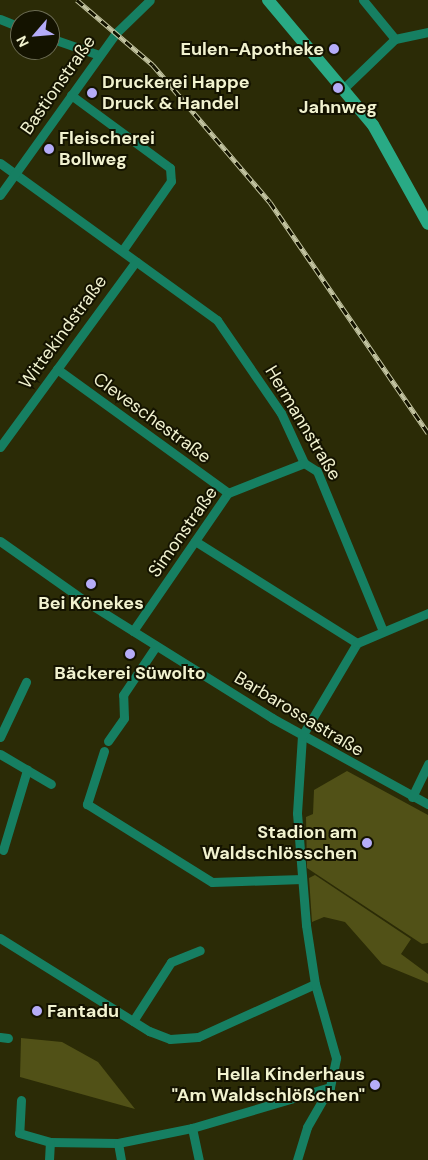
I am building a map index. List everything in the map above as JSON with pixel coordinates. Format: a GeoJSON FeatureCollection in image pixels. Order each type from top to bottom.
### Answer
{"type":"FeatureCollection","features":[{"type":"Feature","properties":{"kind":"main road"},"geometry":{"type":"LineString","coordinates":[[268,0],[344,88],[389,149],[428,224]]}},
{"type":"Feature","properties":{"kind":"street","name":"Bastionstraße"},"geometry":{"type":"LineString","coordinates":[[0,195],[99,55],[129,17],[150,0]]}},
{"type":"Feature","properties":{"kind":"street"},"geometry":{"type":"LineString","coordinates":[[363,0],[395,39]]}},
{"type":"Feature","properties":{"kind":"street"},"geometry":{"type":"LineString","coordinates":[[344,88],[395,39],[428,32]]}},
{"type":"Feature","properties":{"kind":"street"},"geometry":{"type":"LineString","coordinates":[[60,41],[99,55]]}},
{"type":"Feature","properties":{"kind":"street"},"geometry":{"type":"LineString","coordinates":[[71,95],[170,168],[171,181],[122,251]]}},
{"type":"Feature","properties":{"kind":"street","name":"Hermannstraße"},"geometry":{"type":"LineString","coordinates":[[0,163],[217,320],[281,413],[304,463],[317,471],[383,631]]}},
{"type":"Feature","properties":{"kind":"street","name":"Wittekindstraße"},"geometry":{"type":"LineString","coordinates":[[0,447],[136,261]]}},
{"type":"Feature","properties":{"kind":"street","name":"Cleveschestraße"},"geometry":{"type":"LineString","coordinates":[[57,369],[228,493]]}},
{"type":"Feature","properties":{"kind":"street","name":"Simonstraße"},"geometry":{"type":"LineString","coordinates":[[133,631],[228,493],[304,463]]}},
{"type":"Feature","properties":{"kind":"street","name":"Barbarossastraße"},"geometry":{"type":"LineString","coordinates":[[0,541],[156,646],[302,736],[428,804]]}},
{"type":"Feature","properties":{"kind":"street"},"geometry":{"type":"LineString","coordinates":[[195,541],[358,643]]}},
{"type":"Feature","properties":{"kind":"street"},"geometry":{"type":"LineString","coordinates":[[297,1160],[307,1126],[330,1087],[336,1058],[315,984],[302,879],[297,772],[302,736],[358,643],[428,613]]}},
{"type":"Feature","properties":{"kind":"street"},"geometry":{"type":"LineString","coordinates":[[108,741],[124,718],[123,695],[156,646]]}},
{"type":"Feature","properties":{"kind":"street"},"geometry":{"type":"LineString","coordinates":[[0,737],[26,682]]}},
{"type":"Feature","properties":{"kind":"street"},"geometry":{"type":"LineString","coordinates":[[104,750],[87,804],[212,882],[302,879]]}},
{"type":"Feature","properties":{"kind":"street"},"geometry":{"type":"LineString","coordinates":[[0,754],[52,784]]}},
{"type":"Feature","properties":{"kind":"street"},"geometry":{"type":"LineString","coordinates":[[412,797],[428,764]]}},
{"type":"Feature","properties":{"kind":"street"},"geometry":{"type":"LineString","coordinates":[[3,850],[26,770]]}},
{"type":"Feature","properties":{"kind":"street"},"geometry":{"type":"LineString","coordinates":[[0,938],[133,1021],[170,1038],[198,1037],[315,984]]}},
{"type":"Feature","properties":{"kind":"street"},"geometry":{"type":"LineString","coordinates":[[133,1021],[171,962],[200,950]]}},
{"type":"Feature","properties":{"kind":"street"},"geometry":{"type":"LineString","coordinates":[[20,1100],[19,1133],[50,1142],[118,1142],[192,1128],[330,1087]]}},
{"type":"Feature","properties":{"kind":"street"},"geometry":{"type":"LineString","coordinates":[[192,1128],[199,1160]]}},
{"type":"Feature","properties":{"kind":"street"},"geometry":{"type":"LineString","coordinates":[[49,1160],[50,1142]]}},
{"type":"Feature","properties":{"kind":"street"},"geometry":{"type":"LineString","coordinates":[[118,1142],[121,1160]]}},
{"type":"Feature","properties":{"kind":"shaded area","name":"Stadion am Waldschlösschen"},"geometry":{"type":"Polygon","coordinates":[[[347,771],[428,815],[428,943],[422,944],[307,868],[306,817],[313,814],[314,790],[347,771]]]}},
{"type":"Feature","properties":{"kind":"shaded area"},"geometry":{"type":"Polygon","coordinates":[[[315,875],[411,939],[401,954],[428,974],[428,983],[382,964],[345,922],[324,917],[312,922],[309,878],[315,875]]]}},
{"type":"Feature","properties":{"kind":"shaded area"},"geometry":{"type":"Polygon","coordinates":[[[21,1038],[62,1042],[98,1062],[135,1109],[20,1077],[21,1038]]]}},
{"type":"Feature","properties":{"kind":"railway"},"geometry":{"type":"LineString","coordinates":[[77,0],[153,65],[270,202],[428,433]]}},
{"type":"Feature","properties":{"kind":"place","name":"Eulen-Apotheke"},"geometry":{"type":"Point","coordinates":[334,49]}},
{"type":"Feature","properties":{"kind":"place","name":"Jahnweg"},"geometry":{"type":"Point","coordinates":[338,88]}},
{"type":"Feature","properties":{"kind":"place","name":"Druckerei Happe Druck & Handel"},"geometry":{"type":"Point","coordinates":[92,93]}},
{"type":"Feature","properties":{"kind":"place","name":"Fleischerei Bollweg"},"geometry":{"type":"Point","coordinates":[49,149]}},
{"type":"Feature","properties":{"kind":"place","name":"Bei Könekes"},"geometry":{"type":"Point","coordinates":[91,584]}},
{"type":"Feature","properties":{"kind":"place","name":"Bäckerei Süwolto"},"geometry":{"type":"Point","coordinates":[130,654]}},
{"type":"Feature","properties":{"kind":"place","name":"Stadion am Waldschlösschen"},"geometry":{"type":"Point","coordinates":[367,843]}},
{"type":"Feature","properties":{"kind":"place","name":"Fantadu"},"geometry":{"type":"Point","coordinates":[37,1011]}},
{"type":"Feature","properties":{"kind":"place","name":"Hella Kinderhaus \"Am Waldschlößchen\""},"geometry":{"type":"Point","coordinates":[375,1085]}}]}
